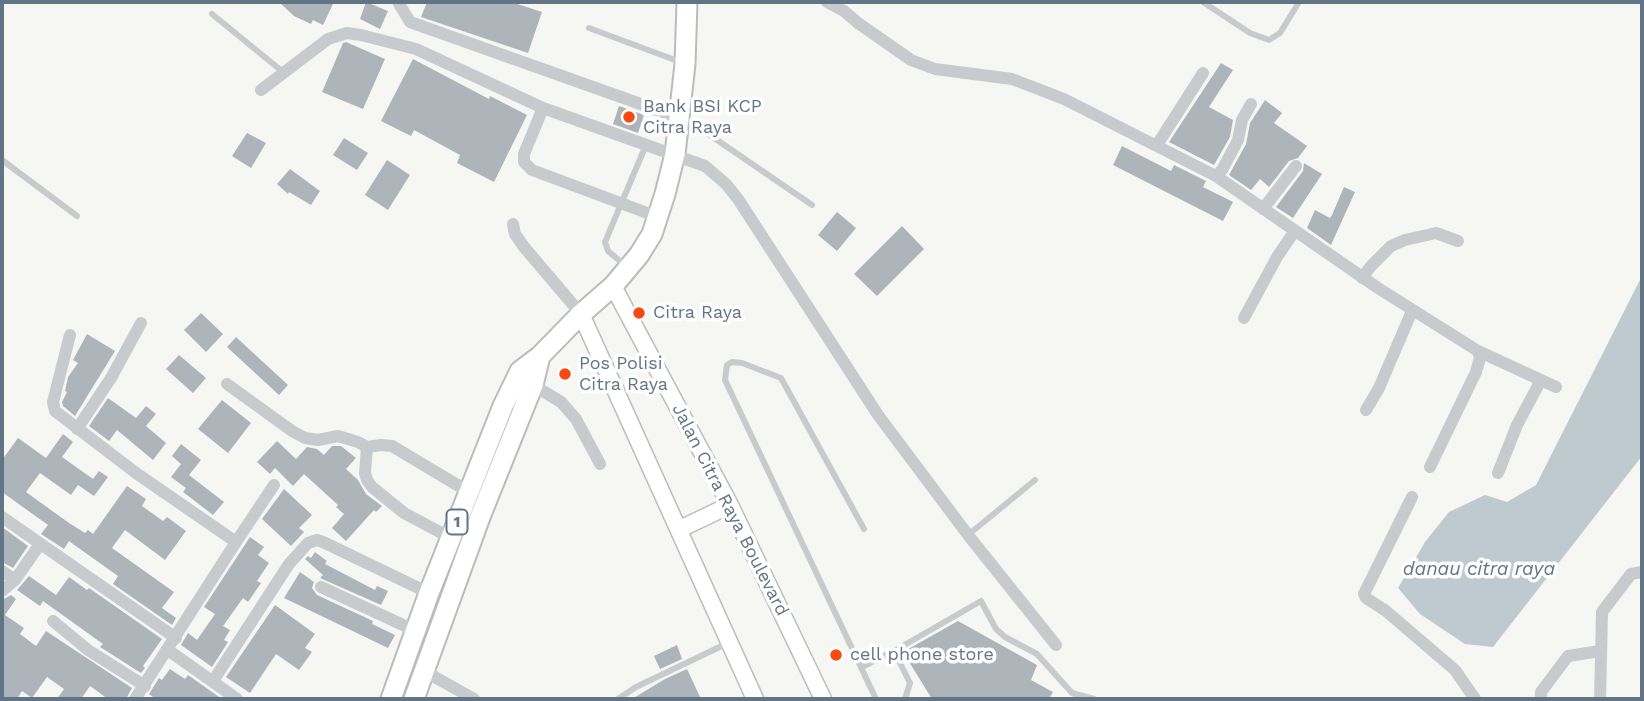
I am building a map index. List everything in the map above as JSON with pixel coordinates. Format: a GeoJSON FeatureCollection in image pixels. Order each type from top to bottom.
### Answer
{"type":"FeatureCollection","features":[{"type":"Feature","properties":{"kind":"highway","name":"1"},"geometry":{"type":"LineString","coordinates":[[391,699],[429,593],[520,371],[540,356],[612,286],[647,244],[658,216],[675,154],[685,64],[687,2]]}},
{"type":"Feature","properties":{"kind":"highway","name":"1"},"geometry":{"type":"LineString","coordinates":[[414,699],[480,517],[533,385],[540,356]]}},
{"type":"Feature","properties":{"kind":"main road","name":"Jalan Citra Raya Boulevard"},"geometry":{"type":"LineString","coordinates":[[612,286],[730,505],[823,699]]}},
{"type":"Feature","properties":{"kind":"main road"},"geometry":{"type":"LineString","coordinates":[[581,314],[755,699]]}},
{"type":"Feature","properties":{"kind":"main road"},"geometry":{"type":"LineString","coordinates":[[680,529],[730,505]]}},
{"type":"Feature","properties":{"kind":"street"},"geometry":{"type":"LineString","coordinates":[[398,2],[410,22],[680,116]]}},
{"type":"Feature","properties":{"kind":"street"},"geometry":{"type":"LineString","coordinates":[[827,2],[844,10],[911,60],[935,69],[1012,79],[1064,99],[1216,176],[1412,311],[1478,351],[1556,387]]}},
{"type":"Feature","properties":{"kind":"street"},"geometry":{"type":"LineString","coordinates":[[261,90],[328,39],[347,33],[361,34],[416,49],[543,108],[705,166],[726,184],[878,415],[968,536],[1056,645]]}},
{"type":"Feature","properties":{"kind":"street"},"geometry":{"type":"LineString","coordinates":[[1157,145],[1203,73]]}},
{"type":"Feature","properties":{"kind":"street"},"geometry":{"type":"LineString","coordinates":[[1216,176],[1238,140],[1242,120],[1251,104]]}},
{"type":"Feature","properties":{"kind":"street"},"geometry":{"type":"LineString","coordinates":[[543,108],[524,154],[524,162],[532,170],[658,216]]}},
{"type":"Feature","properties":{"kind":"street"},"geometry":{"type":"LineString","coordinates":[[1263,209],[1296,166]]}},
{"type":"Feature","properties":{"kind":"street"},"geometry":{"type":"LineString","coordinates":[[513,224],[515,234],[524,247],[581,314]]}},
{"type":"Feature","properties":{"kind":"street"},"geometry":{"type":"LineString","coordinates":[[1244,318],[1277,257],[1294,232]]}},
{"type":"Feature","properties":{"kind":"street"},"geometry":{"type":"LineString","coordinates":[[1362,278],[1391,246],[1405,240],[1436,233],[1458,241]]}},
{"type":"Feature","properties":{"kind":"street"},"geometry":{"type":"LineString","coordinates":[[1366,410],[1412,311]]}},
{"type":"Feature","properties":{"kind":"street"},"geometry":{"type":"LineString","coordinates":[[77,429],[111,379],[141,323]]}},
{"type":"Feature","properties":{"kind":"street"},"geometry":{"type":"LineString","coordinates":[[70,335],[53,402],[55,411],[236,542]]}},
{"type":"Feature","properties":{"kind":"street"},"geometry":{"type":"LineString","coordinates":[[1430,467],[1476,372],[1480,358],[1478,351]]}},
{"type":"Feature","properties":{"kind":"street"},"geometry":{"type":"LineString","coordinates":[[1498,473],[1521,416],[1541,380]]}},
{"type":"Feature","properties":{"kind":"street"},"geometry":{"type":"LineString","coordinates":[[227,384],[305,438],[318,440],[338,436],[367,447],[381,444],[392,446],[469,492]]}},
{"type":"Feature","properties":{"kind":"street"},"geometry":{"type":"LineString","coordinates":[[533,385],[561,402],[576,419],[600,464]]}},
{"type":"Feature","properties":{"kind":"street"},"geometry":{"type":"LineString","coordinates":[[367,447],[365,473],[366,480],[372,487],[404,513],[451,538]]}},
{"type":"Feature","properties":{"kind":"street"},"geometry":{"type":"LineString","coordinates":[[135,699],[274,485]]}},
{"type":"Feature","properties":{"kind":"street"},"geometry":{"type":"LineString","coordinates":[[1412,498],[1364,594],[1455,670],[1475,699]]}},
{"type":"Feature","properties":{"kind":"street"},"geometry":{"type":"LineString","coordinates":[[2,517],[176,638]]}},
{"type":"Feature","properties":{"kind":"street"},"geometry":{"type":"LineString","coordinates":[[213,681],[289,564],[308,542],[323,542],[429,593]]}},
{"type":"Feature","properties":{"kind":"street"},"geometry":{"type":"LineString","coordinates":[[2,591],[15,580],[40,544]]}},
{"type":"Feature","properties":{"kind":"street"},"geometry":{"type":"LineString","coordinates":[[2,570],[15,580]]}},
{"type":"Feature","properties":{"kind":"street"},"geometry":{"type":"LineString","coordinates":[[1600,699],[1602,612],[1630,574],[1642,572]]}},
{"type":"Feature","properties":{"kind":"street"},"geometry":{"type":"LineString","coordinates":[[321,587],[416,631]]}},
{"type":"Feature","properties":{"kind":"street"},"geometry":{"type":"LineString","coordinates":[[53,621],[88,650],[145,686]]}},
{"type":"Feature","properties":{"kind":"street"},"geometry":{"type":"LineString","coordinates":[[168,650],[237,699]]}},
{"type":"Feature","properties":{"kind":"street"},"geometry":{"type":"LineString","coordinates":[[1541,699],[1541,692],[1568,656],[1600,651]]}},
{"type":"Feature","properties":{"kind":"street"},"geometry":{"type":"LineString","coordinates":[[424,671],[474,699]]}},
{"type":"Feature","properties":{"kind":"lane"},"geometry":{"type":"LineString","coordinates":[[1203,2],[1250,33],[1269,40],[1280,33],[1299,2]]}},
{"type":"Feature","properties":{"kind":"lane"},"geometry":{"type":"LineString","coordinates":[[212,14],[283,72]]}},
{"type":"Feature","properties":{"kind":"lane"},"geometry":{"type":"LineString","coordinates":[[589,28],[685,64]]}},
{"type":"Feature","properties":{"kind":"lane"},"geometry":{"type":"LineString","coordinates":[[680,116],[812,205]]}},
{"type":"Feature","properties":{"kind":"lane"},"geometry":{"type":"LineString","coordinates":[[629,268],[608,251],[605,242],[646,145]]}},
{"type":"Feature","properties":{"kind":"lane"},"geometry":{"type":"LineString","coordinates":[[2,160],[77,216]]}},
{"type":"Feature","properties":{"kind":"lane"},"geometry":{"type":"LineString","coordinates":[[864,529],[781,378],[742,363],[733,362],[727,365],[725,380],[876,699]]}},
{"type":"Feature","properties":{"kind":"lane"},"geometry":{"type":"LineString","coordinates":[[968,536],[1035,480]]}},
{"type":"Feature","properties":{"kind":"lane"},"geometry":{"type":"LineString","coordinates":[[862,667],[981,601],[996,629],[1005,637],[1037,654],[1072,693],[1094,699]]}},
{"type":"Feature","properties":{"kind":"lane"},"geometry":{"type":"LineString","coordinates":[[618,699],[636,687],[729,643]]}},
{"type":"Feature","properties":{"kind":"lane"},"geometry":{"type":"LineString","coordinates":[[894,651],[910,683],[905,699]]}},
{"type":"Feature","properties":{"kind":"water","name":"danau citra raya"},"geometry":{"type":"Polygon","coordinates":[[[1642,276],[1642,456],[1493,647],[1465,644],[1420,614],[1398,588],[1425,542],[1449,512],[1485,495],[1507,502],[1536,485],[1642,276]]]}},
{"type":"Feature","properties":{"kind":"building"},"geometry":{"type":"Polygon","coordinates":[[[279,2],[334,2],[323,25],[313,20],[311,24],[294,16],[279,2]]]}},
{"type":"Feature","properties":{"kind":"building"},"geometry":{"type":"Polygon","coordinates":[[[366,2],[388,11],[380,29],[360,19],[366,2]]]}},
{"type":"Feature","properties":{"kind":"building"},"geometry":{"type":"Polygon","coordinates":[[[427,2],[511,2],[542,12],[528,53],[421,17],[427,2]]]}},
{"type":"Feature","properties":{"kind":"building"},"geometry":{"type":"Polygon","coordinates":[[[343,43],[385,59],[363,109],[322,92],[343,43]]]}},
{"type":"Feature","properties":{"kind":"building"},"geometry":{"type":"Polygon","coordinates":[[[413,59],[489,99],[490,96],[527,115],[494,182],[457,163],[460,155],[414,130],[411,136],[381,121],[413,59]]]}},
{"type":"Feature","properties":{"kind":"building"},"geometry":{"type":"Polygon","coordinates":[[[1221,63],[1233,70],[1209,107],[1233,120],[1230,137],[1214,165],[1169,142],[1221,63]]]}},
{"type":"Feature","properties":{"kind":"building"},"geometry":{"type":"Polygon","coordinates":[[[1265,100],[1282,113],[1274,123],[1307,146],[1298,158],[1289,161],[1269,187],[1260,179],[1251,190],[1229,175],[1246,144],[1250,123],[1265,100]]]}},
{"type":"Feature","properties":{"kind":"building","name":"Bank BSI KCP Citra Raya"},"geometry":{"type":"Polygon","coordinates":[[[619,106],[644,115],[638,133],[613,124],[619,106]]]}},
{"type":"Feature","properties":{"kind":"building"},"geometry":{"type":"Polygon","coordinates":[[[247,133],[266,143],[251,168],[232,156],[247,133]]]}},
{"type":"Feature","properties":{"kind":"building"},"geometry":{"type":"Polygon","coordinates":[[[344,138],[368,153],[357,170],[333,155],[344,138]]]}},
{"type":"Feature","properties":{"kind":"building"},"geometry":{"type":"Polygon","coordinates":[[[1122,146],[1171,171],[1174,165],[1206,181],[1203,187],[1233,202],[1223,221],[1113,165],[1122,146]]]}},
{"type":"Feature","properties":{"kind":"building"},"geometry":{"type":"Polygon","coordinates":[[[387,160],[410,175],[388,210],[365,195],[387,160]]]}},
{"type":"Feature","properties":{"kind":"building"},"geometry":{"type":"Polygon","coordinates":[[[1304,163],[1322,174],[1293,218],[1276,207],[1303,171],[1304,163]]]}},
{"type":"Feature","properties":{"kind":"building"},"geometry":{"type":"Polygon","coordinates":[[[290,169],[320,191],[311,205],[289,192],[288,194],[277,184],[290,169]]]}},
{"type":"Feature","properties":{"kind":"building"},"geometry":{"type":"Polygon","coordinates":[[[1344,187],[1355,192],[1331,245],[1307,228],[1315,210],[1330,218],[1344,187]]]}},
{"type":"Feature","properties":{"kind":"building"},"geometry":{"type":"Polygon","coordinates":[[[837,212],[856,228],[837,251],[818,235],[837,212]]]}},
{"type":"Feature","properties":{"kind":"building"},"geometry":{"type":"Polygon","coordinates":[[[902,226],[924,249],[877,296],[854,274],[902,226]]]}},
{"type":"Feature","properties":{"kind":"building"},"geometry":{"type":"Polygon","coordinates":[[[201,313],[223,334],[206,352],[184,330],[201,313]]]}},
{"type":"Feature","properties":{"kind":"building"},"geometry":{"type":"Polygon","coordinates":[[[87,334],[115,351],[75,416],[62,402],[67,392],[68,377],[78,363],[73,360],[87,334]]]}},
{"type":"Feature","properties":{"kind":"building"},"geometry":{"type":"Polygon","coordinates":[[[236,337],[288,385],[279,395],[227,347],[236,337]]]}},
{"type":"Feature","properties":{"kind":"building"},"geometry":{"type":"Polygon","coordinates":[[[179,355],[206,378],[193,393],[166,369],[179,355]]]}},
{"type":"Feature","properties":{"kind":"building"},"geometry":{"type":"Polygon","coordinates":[[[108,398],[136,418],[146,406],[156,414],[146,426],[166,443],[153,460],[117,430],[109,441],[89,426],[108,398]]]}},
{"type":"Feature","properties":{"kind":"building"},"geometry":{"type":"Polygon","coordinates":[[[222,400],[251,423],[228,453],[198,429],[222,400]]]}},
{"type":"Feature","properties":{"kind":"building"},"geometry":{"type":"Polygon","coordinates":[[[63,434],[73,442],[62,457],[93,479],[99,471],[108,477],[94,496],[78,485],[71,495],[40,473],[26,492],[69,523],[85,533],[88,530],[93,534],[127,486],[146,499],[142,506],[163,521],[167,517],[186,531],[165,560],[125,530],[112,548],[174,592],[162,608],[176,618],[172,625],[113,584],[118,576],[69,541],[64,549],[41,534],[48,525],[2,492],[2,460],[18,438],[46,458],[63,434]]]}},
{"type":"Feature","properties":{"kind":"building"},"geometry":{"type":"Polygon","coordinates":[[[277,441],[296,459],[307,447],[317,449],[324,455],[332,446],[341,446],[356,458],[346,469],[358,480],[366,494],[382,506],[376,512],[374,510],[346,541],[332,528],[344,514],[336,507],[338,505],[304,474],[293,486],[275,468],[270,474],[257,462],[277,441]]]}},
{"type":"Feature","properties":{"kind":"building"},"geometry":{"type":"Polygon","coordinates":[[[181,444],[201,460],[189,475],[224,502],[213,515],[183,492],[186,488],[171,477],[181,464],[172,456],[181,444]]]}},
{"type":"Feature","properties":{"kind":"building"},"geometry":{"type":"Polygon","coordinates":[[[284,489],[312,515],[299,528],[304,532],[291,546],[262,519],[284,489]]]}},
{"type":"Feature","properties":{"kind":"building"},"geometry":{"type":"Polygon","coordinates":[[[2,527],[28,546],[13,568],[2,562],[2,527]]]}},
{"type":"Feature","properties":{"kind":"building"},"geometry":{"type":"Polygon","coordinates":[[[250,537],[264,547],[258,555],[269,563],[257,581],[261,583],[248,602],[243,598],[223,626],[230,630],[224,640],[228,642],[212,667],[181,645],[188,633],[197,640],[215,614],[204,607],[250,537]]]}},
{"type":"Feature","properties":{"kind":"building"},"geometry":{"type":"Polygon","coordinates":[[[315,552],[327,561],[325,564],[375,590],[377,586],[388,591],[381,605],[320,578],[323,575],[305,559],[308,556],[311,558],[315,552]]]}},
{"type":"Feature","properties":{"kind":"building"},"geometry":{"type":"Polygon","coordinates":[[[300,572],[314,582],[312,588],[317,595],[373,621],[372,624],[395,635],[388,648],[284,598],[300,572]]]}},
{"type":"Feature","properties":{"kind":"building"},"geometry":{"type":"Polygon","coordinates":[[[29,576],[56,595],[69,577],[162,639],[141,673],[100,647],[103,644],[43,601],[40,606],[17,590],[29,576]]]}},
{"type":"Feature","properties":{"kind":"building"},"geometry":{"type":"Polygon","coordinates":[[[11,595],[16,599],[5,615],[24,628],[20,634],[36,646],[46,631],[132,688],[126,699],[108,699],[90,686],[81,699],[57,699],[64,689],[47,677],[32,698],[22,691],[17,699],[2,699],[2,600],[11,595]]]}},
{"type":"Feature","properties":{"kind":"building"},"geometry":{"type":"Polygon","coordinates":[[[275,605],[315,634],[305,648],[312,652],[299,670],[276,654],[250,693],[226,677],[275,605]]]}},
{"type":"Feature","properties":{"kind":"building"},"geometry":{"type":"Polygon","coordinates":[[[958,621],[1037,665],[1031,680],[1053,692],[1049,699],[932,699],[903,652],[958,621]]]}},
{"type":"Feature","properties":{"kind":"building"},"geometry":{"type":"Polygon","coordinates":[[[677,645],[682,659],[660,669],[654,656],[677,645]]]}},
{"type":"Feature","properties":{"kind":"building"},"geometry":{"type":"Polygon","coordinates":[[[170,669],[185,679],[188,675],[222,699],[156,699],[149,694],[159,678],[162,680],[170,669]]]}},
{"type":"Feature","properties":{"kind":"building"},"geometry":{"type":"Polygon","coordinates":[[[687,669],[701,699],[632,699],[665,679],[687,669]]]}},
{"type":"Feature","properties":{"kind":"place","name":"Bank BSI KCP Citra Raya"},"geometry":{"type":"Point","coordinates":[629,117]}},
{"type":"Feature","properties":{"kind":"place","name":"Citra Raya"},"geometry":{"type":"Point","coordinates":[639,313]}},
{"type":"Feature","properties":{"kind":"place","name":"Pos Polisi Citra Raya"},"geometry":{"type":"Point","coordinates":[565,374]}},
{"type":"Feature","properties":{"kind":"place","name":"cell phone store"},"geometry":{"type":"Point","coordinates":[836,655]}}]}
